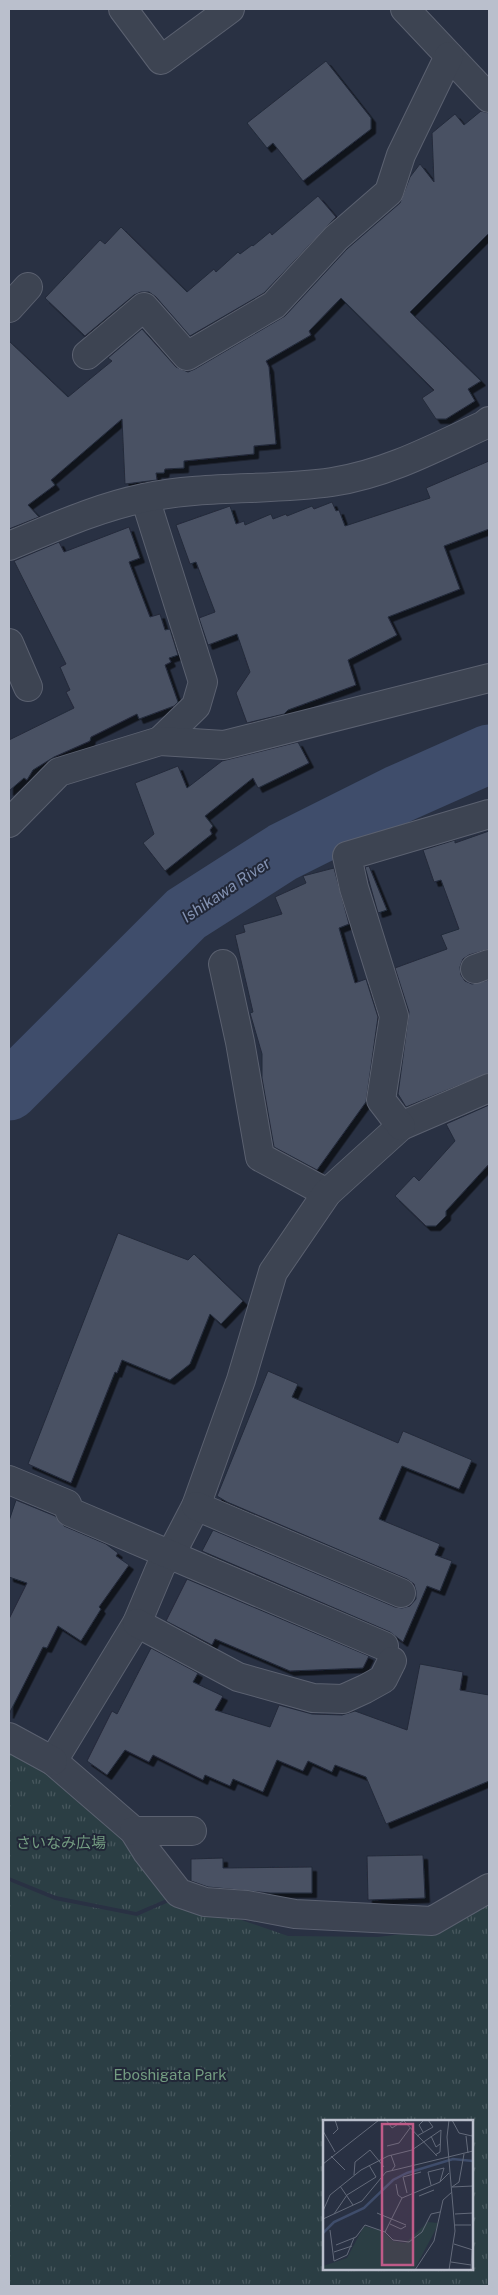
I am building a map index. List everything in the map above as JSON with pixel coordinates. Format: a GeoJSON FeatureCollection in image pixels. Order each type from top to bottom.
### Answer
{"type":"FeatureCollection","features":[{"type":"Feature","properties":{"kind":"street"},"geometry":{"type":"LineString","coordinates":[[123,9],[161,60],[230,9]]}},
{"type":"Feature","properties":{"kind":"street"},"geometry":{"type":"LineString","coordinates":[[405,9],[489,98]]}},
{"type":"Feature","properties":{"kind":"street"},"geometry":{"type":"LineString","coordinates":[[87,355],[144,307],[187,356],[274,305],[336,238],[389,192],[400,155],[449,56]]}},
{"type":"Feature","properties":{"kind":"street"},"geometry":{"type":"LineString","coordinates":[[9,308],[28,287]]}},
{"type":"Feature","properties":{"kind":"street"},"geometry":{"type":"LineString","coordinates":[[9,546],[90,512],[145,498],[220,488],[333,482],[402,463],[489,421]]}},
{"type":"Feature","properties":{"kind":"street"},"geometry":{"type":"LineString","coordinates":[[145,498],[203,682],[196,706],[160,741]]}},
{"type":"Feature","properties":{"kind":"street"},"geometry":{"type":"LineString","coordinates":[[9,644],[28,687]]}},
{"type":"Feature","properties":{"kind":"street"},"geometry":{"type":"LineString","coordinates":[[9,823],[59,772],[160,741],[224,745],[489,678]]}},
{"type":"Feature","properties":{"kind":"street"},"geometry":{"type":"LineString","coordinates":[[400,1126],[381,1100],[394,1016],[354,888],[347,856],[489,814]]}},
{"type":"Feature","properties":{"kind":"street"},"geometry":{"type":"LineString","coordinates":[[222,964],[240,1042],[260,1157],[327,1193]]}},
{"type":"Feature","properties":{"kind":"street"},"geometry":{"type":"LineString","coordinates":[[53,1761],[137,1624],[161,1566],[171,1554],[196,1506],[241,1380],[273,1272],[327,1193],[400,1126],[489,1088]]}},
{"type":"Feature","properties":{"kind":"street"},"geometry":{"type":"LineString","coordinates":[[9,1480],[66,1504],[70,1512],[171,1554],[388,1654],[383,1679],[366,1689],[343,1699],[313,1698],[238,1677],[137,1624]]}},
{"type":"Feature","properties":{"kind":"street"},"geometry":{"type":"LineString","coordinates":[[196,1506],[400,1593]]}},
{"type":"Feature","properties":{"kind":"street"},"geometry":{"type":"LineString","coordinates":[[9,1737],[53,1761],[134,1831],[147,1852],[179,1893],[205,1902],[247,1904],[295,1914],[432,1921],[489,1888]]}},
{"type":"Feature","properties":{"kind":"street"},"geometry":{"type":"LineString","coordinates":[[134,1831],[192,1831]]}},
{"type":"Feature","properties":{"kind":"green space","name":"さいなみ広場"},"geometry":{"type":"Polygon","coordinates":[[[9,1742],[132,1835],[176,1895],[136,1912],[56,1896],[9,1877],[9,1742]]]}},
{"type":"Feature","properties":{"kind":"green space","name":"Eboshigata Park"},"geometry":{"type":"Polygon","coordinates":[[[9,1881],[55,1900],[137,1916],[178,1898],[288,1936],[378,1937],[428,1931],[489,1882],[489,2286],[9,2286],[9,1881]]]}},
{"type":"Feature","properties":{"kind":"building"},"geometry":{"type":"Polygon","coordinates":[[[326,61],[371,118],[371,129],[303,181],[273,143],[267,148],[247,123],[326,61]]]}},
{"type":"Feature","properties":{"kind":"building"},"geometry":{"type":"Polygon","coordinates":[[[481,111],[489,113],[489,233],[410,312],[481,381],[468,389],[475,401],[446,419],[436,419],[422,398],[434,390],[341,298],[309,331],[311,335],[266,361],[269,367],[276,444],[254,446],[254,454],[184,461],[184,468],[165,469],[164,473],[156,473],[157,480],[125,484],[122,419],[51,480],[55,485],[28,505],[39,517],[9,529],[9,341],[68,397],[112,361],[108,358],[142,329],[176,367],[188,372],[195,369],[285,316],[347,249],[400,203],[410,177],[420,164],[434,182],[432,133],[455,114],[464,125],[481,111]]]}},
{"type":"Feature","properties":{"kind":"building"},"geometry":{"type":"Polygon","coordinates":[[[318,196],[336,217],[264,293],[190,336],[156,297],[149,292],[141,292],[134,295],[85,336],[45,298],[100,240],[105,244],[121,227],[187,292],[214,269],[216,272],[238,252],[240,254],[253,246],[270,232],[272,235],[318,196]]]}},
{"type":"Feature","properties":{"kind":"building"},"geometry":{"type":"Polygon","coordinates":[[[489,461],[489,529],[444,546],[460,589],[388,617],[397,635],[348,660],[356,685],[288,710],[284,714],[247,723],[236,693],[250,672],[237,634],[208,645],[199,618],[215,612],[196,562],[190,564],[176,525],[230,506],[236,524],[244,521],[245,525],[271,514],[273,519],[286,514],[287,516],[312,506],[314,509],[332,502],[336,511],[339,510],[345,526],[430,498],[426,488],[489,461]]]}},
{"type":"Feature","properties":{"kind":"building"},"geometry":{"type":"Polygon","coordinates":[[[129,527],[140,558],[129,562],[150,617],[160,614],[165,630],[170,629],[178,655],[169,658],[171,662],[165,665],[178,702],[174,706],[139,719],[137,714],[91,737],[90,741],[54,757],[33,770],[27,780],[24,778],[9,791],[9,740],[74,708],[66,692],[70,690],[60,667],[66,664],[14,561],[59,542],[64,552],[129,527]]]}},
{"type":"Feature","properties":{"kind":"building"},"geometry":{"type":"Polygon","coordinates":[[[298,742],[309,763],[258,788],[253,778],[205,816],[213,826],[210,830],[212,834],[165,871],[143,843],[154,834],[135,783],[178,766],[187,788],[222,761],[298,742]]]}},
{"type":"Feature","properties":{"kind":"building"},"geometry":{"type":"Polygon","coordinates":[[[489,831],[489,949],[469,955],[463,959],[460,967],[461,975],[465,981],[472,984],[489,980],[489,1073],[406,1107],[398,1094],[409,1012],[395,968],[447,949],[441,935],[459,929],[441,880],[434,882],[423,850],[455,840],[455,843],[489,831]]]}},
{"type":"Feature","properties":{"kind":"building"},"geometry":{"type":"Polygon","coordinates":[[[369,866],[387,910],[378,913],[365,867],[369,866]]]}},
{"type":"Feature","properties":{"kind":"building"},"geometry":{"type":"Polygon","coordinates":[[[334,868],[349,924],[339,928],[355,983],[366,979],[378,1017],[366,1102],[317,1170],[274,1147],[262,1078],[262,1054],[250,1013],[253,1012],[235,935],[245,932],[243,925],[282,914],[275,897],[306,883],[303,876],[334,868]]]}},
{"type":"Feature","properties":{"kind":"building"},"geometry":{"type":"Polygon","coordinates":[[[489,1105],[489,1164],[446,1211],[446,1216],[436,1226],[426,1226],[395,1196],[414,1176],[419,1181],[455,1141],[446,1124],[489,1105]]]}},
{"type":"Feature","properties":{"kind":"building"},"geometry":{"type":"Polygon","coordinates":[[[118,1233],[188,1260],[194,1254],[243,1301],[221,1324],[210,1314],[190,1364],[170,1380],[122,1360],[117,1373],[115,1372],[71,1483],[28,1464],[118,1233]]]}},
{"type":"Feature","properties":{"kind":"building"},"geometry":{"type":"Polygon","coordinates":[[[268,1371],[298,1384],[292,1397],[398,1443],[403,1431],[472,1460],[459,1489],[402,1466],[379,1519],[440,1544],[435,1555],[452,1561],[440,1591],[427,1586],[403,1642],[390,1632],[202,1551],[213,1530],[395,1607],[410,1606],[416,1599],[414,1584],[407,1579],[217,1496],[268,1371]]]}},
{"type":"Feature","properties":{"kind":"building"},"geometry":{"type":"Polygon","coordinates":[[[16,1500],[55,1516],[64,1526],[106,1544],[118,1553],[116,1556],[129,1565],[99,1607],[101,1609],[81,1641],[58,1626],[47,1648],[43,1647],[9,1714],[9,1619],[27,1583],[9,1577],[9,1521],[16,1500]]]}},
{"type":"Feature","properties":{"kind":"building"},"geometry":{"type":"Polygon","coordinates":[[[187,1579],[369,1656],[363,1668],[290,1671],[215,1639],[212,1645],[166,1621],[187,1579]]]}},
{"type":"Feature","properties":{"kind":"building"},"geometry":{"type":"Polygon","coordinates":[[[151,1648],[198,1673],[193,1682],[223,1696],[215,1710],[270,1727],[279,1705],[312,1714],[342,1715],[355,1711],[407,1730],[420,1664],[463,1672],[460,1690],[489,1695],[489,1781],[386,1824],[366,1777],[335,1765],[332,1772],[308,1761],[303,1771],[277,1760],[263,1792],[233,1779],[230,1786],[205,1775],[203,1780],[153,1755],[149,1762],[125,1750],[107,1775],[87,1761],[112,1711],[117,1714],[151,1648]]]}},
{"type":"Feature","properties":{"kind":"building"},"geometry":{"type":"Polygon","coordinates":[[[423,1855],[425,1898],[368,1900],[367,1856],[423,1855]]]}},
{"type":"Feature","properties":{"kind":"building"},"geometry":{"type":"Polygon","coordinates":[[[223,1858],[223,1868],[312,1867],[312,1893],[270,1893],[208,1887],[191,1881],[191,1859],[223,1858]]]}},
{"type":"Feature","properties":{"kind":"waterway","name":"Ishikawa River"},"geometry":{"type":"LineString","coordinates":[[9,1091],[186,914],[283,852],[399,794],[489,754]]}}]}
